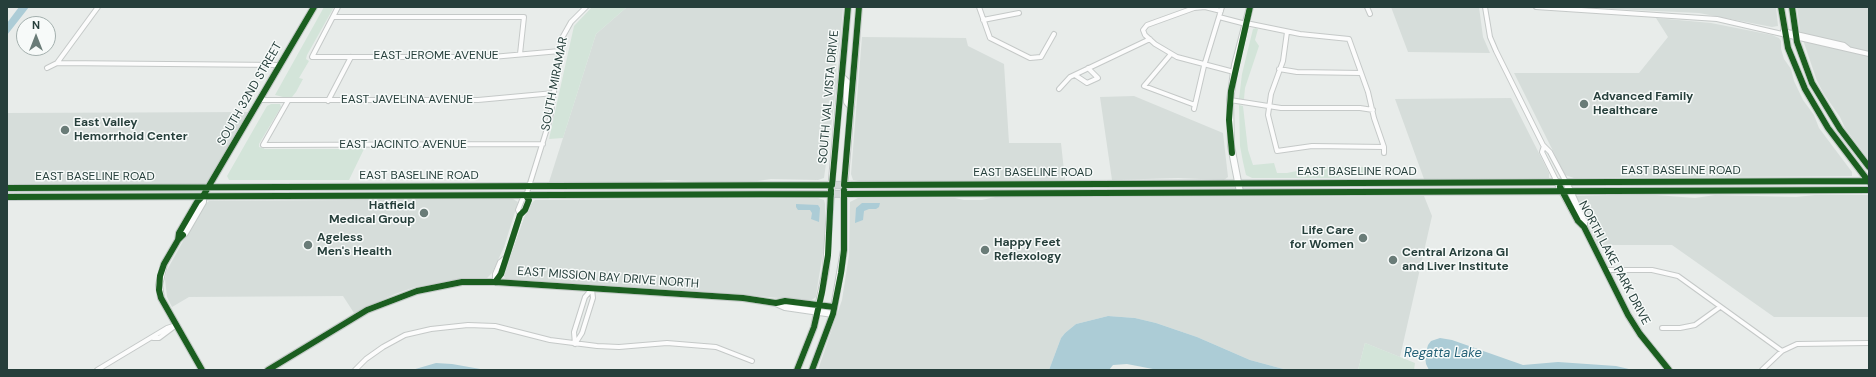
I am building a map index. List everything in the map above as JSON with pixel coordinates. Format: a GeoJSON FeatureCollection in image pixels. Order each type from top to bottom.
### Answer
{"type":"FeatureCollection","features":[{"type":"Feature","properties":{"kind":"main road","name":"EAST BASELINE ROAD"},"geometry":{"type":"LineString","coordinates":[[7,196],[206,192],[844,190],[961,185],[1869,181]]}},
{"type":"Feature","properties":{"kind":"main road"},"geometry":{"type":"LineString","coordinates":[[1469,182],[1473,191]]}},
{"type":"Feature","properties":{"kind":"main road"},"geometry":{"type":"LineString","coordinates":[[1696,182],[1704,191]]}},
{"type":"Feature","properties":{"kind":"main road"},"geometry":{"type":"LineString","coordinates":[[932,194],[939,190],[957,189],[961,185]]}},
{"type":"Feature","properties":{"kind":"main road","name":"EAST BASELINE ROAD"},"geometry":{"type":"LineString","coordinates":[[7,188],[206,192],[831,190]]}},
{"type":"Feature","properties":{"kind":"main road"},"geometry":{"type":"LineString","coordinates":[[7,196],[26,193],[32,188]]}},
{"type":"Feature","properties":{"kind":"main road","name":"EAST BASELINE ROAD"},"geometry":{"type":"LineString","coordinates":[[844,190],[932,194],[1869,190]]}},
{"type":"Feature","properties":{"kind":"street"},"geometry":{"type":"LineString","coordinates":[[57,63],[98,7]]}},
{"type":"Feature","properties":{"kind":"street","name":"SOUTH 32ND STREET"},"geometry":{"type":"LineString","coordinates":[[202,370],[161,298],[159,285],[164,264],[178,240],[185,233],[203,202],[206,192],[314,7]]}},
{"type":"Feature","properties":{"kind":"street"},"geometry":{"type":"LineString","coordinates":[[338,7],[333,16],[524,17],[520,54]]}},
{"type":"Feature","properties":{"kind":"street","name":"SOUTH MIRAMAR"},"geometry":{"type":"LineString","coordinates":[[495,282],[501,274],[505,263],[504,258],[520,216],[525,210],[528,200],[527,191],[550,120],[560,51],[566,29],[586,7]]}},
{"type":"Feature","properties":{"kind":"street","name":"SOUTH VAL VISTA DRIVE"},"geometry":{"type":"LineString","coordinates":[[797,370],[814,327],[819,308],[828,255],[831,190],[848,7]]}},
{"type":"Feature","properties":{"kind":"street","name":"SOUTH VAL VISTA DRIVE"},"geometry":{"type":"LineString","coordinates":[[812,370],[834,310],[844,250],[844,190],[859,7]]}},
{"type":"Feature","properties":{"kind":"street"},"geometry":{"type":"LineString","coordinates":[[979,7],[990,38],[1030,58],[1041,57],[1054,34]]}},
{"type":"Feature","properties":{"kind":"street"},"geometry":{"type":"LineString","coordinates":[[1171,54],[1144,86],[1195,107],[1204,66],[1222,9],[1205,7],[1194,8],[1147,25],[1144,30],[1150,39],[1171,54],[1204,66],[1234,72]]}},
{"type":"Feature","properties":{"kind":"street"},"geometry":{"type":"LineString","coordinates":[[1240,192],[1231,146],[1230,100],[1234,72],[1250,7]]}},
{"type":"Feature","properties":{"kind":"street"},"geometry":{"type":"LineString","coordinates":[[1367,7],[1370,14]]}},
{"type":"Feature","properties":{"kind":"street"},"geometry":{"type":"LineString","coordinates":[[1485,7],[1490,37],[1496,51],[1544,146],[1550,152],[1566,182]]}},
{"type":"Feature","properties":{"kind":"street"},"geometry":{"type":"LineString","coordinates":[[1536,7],[1709,18],[1785,33],[1869,54]]}},
{"type":"Feature","properties":{"kind":"street"},"geometry":{"type":"LineString","coordinates":[[1781,7],[1785,33],[1796,70],[1813,105],[1839,143],[1869,181]]}},
{"type":"Feature","properties":{"kind":"street"},"geometry":{"type":"LineString","coordinates":[[1791,9],[1796,36],[1806,69],[1820,96],[1840,128],[1869,167]]}},
{"type":"Feature","properties":{"kind":"street"},"geometry":{"type":"LineString","coordinates":[[983,20],[1020,13]]}},
{"type":"Feature","properties":{"kind":"street","name":"EAST JEROME AVENUE"},"geometry":{"type":"LineString","coordinates":[[333,16],[312,57],[492,57],[560,51]]}},
{"type":"Feature","properties":{"kind":"street"},"geometry":{"type":"LineString","coordinates":[[1219,17],[1287,32],[1349,39],[1373,110],[1374,118],[1384,147],[1384,153]]}},
{"type":"Feature","properties":{"kind":"street"},"geometry":{"type":"LineString","coordinates":[[1287,32],[1283,61],[1279,69],[1268,115],[1277,152],[1312,146],[1384,147]]}},
{"type":"Feature","properties":{"kind":"street"},"geometry":{"type":"LineString","coordinates":[[1059,89],[1075,75],[1150,39]]}},
{"type":"Feature","properties":{"kind":"street"},"geometry":{"type":"LineString","coordinates":[[328,101],[351,57]]}},
{"type":"Feature","properties":{"kind":"street"},"geometry":{"type":"LineString","coordinates":[[47,68],[57,63],[280,65]]}},
{"type":"Feature","properties":{"kind":"street"},"geometry":{"type":"LineString","coordinates":[[1075,75],[1087,83],[1098,78],[1088,68]]}},
{"type":"Feature","properties":{"kind":"street"},"geometry":{"type":"LineString","coordinates":[[1279,69],[1297,72],[1361,74]]}},
{"type":"Feature","properties":{"kind":"street"},"geometry":{"type":"LineString","coordinates":[[842,77],[847,82],[847,102],[851,107]]}},
{"type":"Feature","properties":{"kind":"street","name":"EAST JAVELINA AVENUE"},"geometry":{"type":"LineString","coordinates":[[259,100],[478,100],[554,93]]}},
{"type":"Feature","properties":{"kind":"street"},"geometry":{"type":"LineString","coordinates":[[1230,100],[1270,107],[1360,108],[1373,110]]}},
{"type":"Feature","properties":{"kind":"street","name":"EAST JACINTO AVENUE"},"geometry":{"type":"LineString","coordinates":[[288,101],[263,145],[543,144]]}},
{"type":"Feature","properties":{"kind":"street"},"geometry":{"type":"LineString","coordinates":[[1544,146],[1542,152],[1557,182]]}},
{"type":"Feature","properties":{"kind":"street","name":"NORTH LAKE PARK DRIVE"},"geometry":{"type":"LineString","coordinates":[[1557,182],[1566,191]]}},
{"type":"Feature","properties":{"kind":"street","name":"NORTH LAKE PARK DRIVE"},"geometry":{"type":"LineString","coordinates":[[1566,182],[1566,191],[1578,221],[1584,227],[1631,321],[1669,370]]}},
{"type":"Feature","properties":{"kind":"street"},"geometry":{"type":"LineString","coordinates":[[1605,270],[1652,270],[1670,273],[1686,281],[1782,351]]}},
{"type":"Feature","properties":{"kind":"street","name":"EAST MISSION BAY DRIVE NORTH"},"geometry":{"type":"LineString","coordinates":[[268,370],[356,316],[417,291],[447,284],[495,282],[743,298],[776,302],[785,307],[834,310]]}},
{"type":"Feature","properties":{"kind":"street"},"geometry":{"type":"LineString","coordinates":[[575,344],[582,333],[593,298],[592,289]]}},
{"type":"Feature","properties":{"kind":"street"},"geometry":{"type":"LineString","coordinates":[[575,344],[574,332],[585,297],[592,289]]}},
{"type":"Feature","properties":{"kind":"street"},"geometry":{"type":"LineString","coordinates":[[1662,328],[1680,328],[1695,325],[1720,307]]}},
{"type":"Feature","properties":{"kind":"street"},"geometry":{"type":"LineString","coordinates":[[97,370],[153,338],[159,338],[176,325]]}},
{"type":"Feature","properties":{"kind":"street"},"geometry":{"type":"LineString","coordinates":[[355,370],[366,359],[405,335],[431,329],[468,325],[495,326],[550,340],[575,344],[619,347],[659,343],[692,344],[716,348],[752,361]]}},
{"type":"Feature","properties":{"kind":"street"},"geometry":{"type":"LineString","coordinates":[[1762,370],[1782,351],[1797,344],[1869,343]]}},
{"type":"Feature","properties":{"kind":"shaded area"},"geometry":{"type":"Polygon","coordinates":[[[627,7],[843,7],[840,44],[836,61],[837,83],[824,178],[818,180],[771,179],[751,182],[668,180],[649,182],[549,182],[596,34],[627,7]]]}},
{"type":"Feature","properties":{"kind":"shaded area"},"geometry":{"type":"Polygon","coordinates":[[[1391,7],[1479,7],[1483,37],[1490,53],[1408,52],[1391,7]]]}},
{"type":"Feature","properties":{"kind":"shaded area"},"geometry":{"type":"Polygon","coordinates":[[[1571,7],[1776,7],[1778,26],[1772,27],[1699,13],[1571,7]]]}},
{"type":"Feature","properties":{"kind":"shaded area"},"geometry":{"type":"Polygon","coordinates":[[[1797,7],[1869,7],[1869,160],[1845,128],[1840,117],[1817,81],[1800,31],[1797,7]]]}},
{"type":"Feature","properties":{"kind":"shaded area"},"geometry":{"type":"Polygon","coordinates":[[[1656,18],[1711,23],[1772,35],[1779,38],[1781,41],[1781,49],[1784,59],[1791,69],[1794,81],[1803,100],[1814,115],[1819,128],[1852,172],[1852,176],[1574,178],[1565,175],[1514,73],[1639,73],[1668,37],[1656,18]]]}},
{"type":"Feature","properties":{"kind":"shaded area"},"geometry":{"type":"Polygon","coordinates":[[[862,37],[966,38],[968,46],[1004,64],[1009,143],[1061,143],[1065,180],[853,180],[851,174],[862,37]]]}},
{"type":"Feature","properties":{"kind":"shaded area"},"geometry":{"type":"Polygon","coordinates":[[[1134,96],[1223,133],[1228,177],[1224,180],[1178,178],[1112,180],[1100,97],[1134,96]]]}},
{"type":"Feature","properties":{"kind":"shaded area"},"geometry":{"type":"Polygon","coordinates":[[[1511,98],[1549,173],[1549,178],[1424,179],[1395,99],[1511,98]]]}},
{"type":"Feature","properties":{"kind":"shaded area"},"geometry":{"type":"Polygon","coordinates":[[[252,112],[206,192],[7,193],[7,113],[252,112]]]}},
{"type":"Feature","properties":{"kind":"shaded area"},"geometry":{"type":"Polygon","coordinates":[[[1643,194],[1695,198],[1715,195],[1796,197],[1815,195],[1869,195],[1869,317],[1774,317],[1672,245],[1598,245],[1576,196],[1643,194]]]}},
{"type":"Feature","properties":{"kind":"shaded area"},"geometry":{"type":"Polygon","coordinates":[[[1424,196],[1432,216],[1400,357],[1365,343],[1358,370],[1287,370],[1250,360],[1197,337],[1156,323],[1135,318],[1108,316],[1076,324],[1065,333],[1061,338],[1049,370],[818,370],[842,300],[849,255],[850,202],[858,198],[955,198],[964,200],[982,200],[995,197],[1424,196]]]}},
{"type":"Feature","properties":{"kind":"shaded area"},"geometry":{"type":"Polygon","coordinates":[[[818,198],[824,200],[825,204],[825,240],[816,297],[810,301],[726,293],[506,279],[503,276],[528,207],[535,200],[818,198]]]}},
{"type":"Feature","properties":{"kind":"shaded area"},"geometry":{"type":"Polygon","coordinates":[[[513,199],[518,202],[504,247],[492,273],[487,278],[465,278],[415,287],[395,294],[354,313],[343,296],[189,297],[172,307],[167,297],[165,279],[167,270],[202,207],[209,201],[513,199]]]}},
{"type":"Feature","properties":{"kind":"green space"},"geometry":{"type":"Polygon","coordinates":[[[324,7],[334,7],[307,55],[306,59],[309,61],[299,78],[303,79],[296,92],[292,97],[287,98],[275,95],[324,7]]]}},
{"type":"Feature","properties":{"kind":"green space"},"geometry":{"type":"Polygon","coordinates":[[[592,7],[627,7],[596,34],[563,138],[549,139],[574,26],[592,7]]]}},
{"type":"Feature","properties":{"kind":"green space"},"geometry":{"type":"Polygon","coordinates":[[[1253,29],[1258,29],[1255,40],[1259,46],[1245,88],[1244,99],[1239,99],[1242,74],[1253,29]]]}},
{"type":"Feature","properties":{"kind":"green space"},"geometry":{"type":"Polygon","coordinates":[[[271,104],[280,104],[281,107],[259,144],[259,147],[265,149],[364,149],[349,180],[229,180],[227,176],[267,106],[271,104]]]}},
{"type":"Feature","properties":{"kind":"green space"},"geometry":{"type":"Polygon","coordinates":[[[1239,105],[1243,106],[1248,150],[1253,165],[1274,163],[1277,173],[1287,173],[1316,167],[1365,167],[1378,175],[1340,176],[1339,178],[1252,178],[1246,175],[1240,146],[1239,105]]]}},
{"type":"Feature","properties":{"kind":"green space"},"geometry":{"type":"Polygon","coordinates":[[[1365,343],[1415,363],[1414,370],[1358,370],[1365,343]]]}},
{"type":"Feature","properties":{"kind":"water"},"geometry":{"type":"Polygon","coordinates":[[[19,7],[29,7],[22,16],[16,16],[16,24],[7,35],[7,23],[19,7]]]}},
{"type":"Feature","properties":{"kind":"water"},"geometry":{"type":"Polygon","coordinates":[[[862,203],[880,203],[879,207],[876,209],[864,211],[863,220],[855,223],[856,208],[862,203]]]}},
{"type":"Feature","properties":{"kind":"water"},"geometry":{"type":"Polygon","coordinates":[[[796,204],[818,205],[820,208],[819,222],[811,219],[812,213],[810,210],[798,210],[796,204]]]}},
{"type":"Feature","properties":{"kind":"water"},"geometry":{"type":"Polygon","coordinates":[[[1108,316],[1135,318],[1156,323],[1197,337],[1250,360],[1287,370],[1158,370],[1127,364],[1113,365],[1109,370],[1049,370],[1061,338],[1065,333],[1076,324],[1108,316]]]}},
{"type":"Feature","properties":{"kind":"water","name":"Regatta Lake"},"geometry":{"type":"Polygon","coordinates":[[[1440,338],[1452,340],[1523,365],[1558,362],[1616,366],[1633,370],[1429,370],[1426,364],[1425,356],[1428,345],[1431,341],[1440,338]]]}},
{"type":"Feature","properties":{"kind":"water"},"geometry":{"type":"Polygon","coordinates":[[[436,363],[452,364],[486,370],[412,370],[436,363]]]}},
{"type":"Feature","properties":{"kind":"cycle path"},"geometry":{"type":"LineString","coordinates":[[178,240],[179,233],[197,202],[203,196],[314,7]]}},
{"type":"Feature","properties":{"kind":"cycle path"},"geometry":{"type":"LineString","coordinates":[[7,188],[832,185],[848,7]]}},
{"type":"Feature","properties":{"kind":"cycle path"},"geometry":{"type":"LineString","coordinates":[[859,7],[844,185],[1869,181]]}},
{"type":"Feature","properties":{"kind":"cycle path"},"geometry":{"type":"LineString","coordinates":[[1232,153],[1229,120],[1231,91],[1250,7]]}},
{"type":"Feature","properties":{"kind":"cycle path"},"geometry":{"type":"LineString","coordinates":[[1781,7],[1788,48],[1805,89],[1828,128],[1869,182]]}},
{"type":"Feature","properties":{"kind":"cycle path"},"geometry":{"type":"LineString","coordinates":[[1792,7],[1797,42],[1812,83],[1840,129],[1869,167]]}},
{"type":"Feature","properties":{"kind":"cycle path"},"geometry":{"type":"LineString","coordinates":[[1560,187],[1578,221],[1584,227],[1628,315],[1640,334],[1669,370]]}},
{"type":"Feature","properties":{"kind":"cycle path"},"geometry":{"type":"LineString","coordinates":[[797,370],[814,327],[822,292],[828,255],[831,190]]}},
{"type":"Feature","properties":{"kind":"cycle path"},"geometry":{"type":"LineString","coordinates":[[812,370],[833,314],[841,273],[844,250],[844,190]]}},
{"type":"Feature","properties":{"kind":"cycle path"},"geometry":{"type":"LineString","coordinates":[[844,194],[1869,190]]}},
{"type":"Feature","properties":{"kind":"cycle path"},"geometry":{"type":"LineString","coordinates":[[7,197],[831,194]]}},
{"type":"Feature","properties":{"kind":"cycle path"},"geometry":{"type":"LineString","coordinates":[[495,282],[501,274],[520,215],[525,210],[529,200],[526,196]]}},
{"type":"Feature","properties":{"kind":"cycle path"},"geometry":{"type":"LineString","coordinates":[[183,235],[178,240],[164,264],[160,276],[159,290],[161,298],[202,370]]}},
{"type":"Feature","properties":{"kind":"cycle path"},"geometry":{"type":"LineString","coordinates":[[268,370],[367,310],[417,291],[462,282],[495,282],[743,298],[776,303],[785,301],[834,307]]}},
{"type":"Feature","properties":{"kind":"place","name":"Advanced Family Healthcare"},"geometry":{"type":"Point","coordinates":[1584,104]}},
{"type":"Feature","properties":{"kind":"place","name":"East Valley Hemorrhoid Center"},"geometry":{"type":"Point","coordinates":[65,130]}},
{"type":"Feature","properties":{"kind":"place","name":"Hatfield Medical Group"},"geometry":{"type":"Point","coordinates":[424,213]}},
{"type":"Feature","properties":{"kind":"place","name":"Life Care for Women"},"geometry":{"type":"Point","coordinates":[1363,238]}},
{"type":"Feature","properties":{"kind":"place","name":"Ageless Men's Health"},"geometry":{"type":"Point","coordinates":[308,245]}},
{"type":"Feature","properties":{"kind":"place","name":"Happy Feet Reflexology"},"geometry":{"type":"Point","coordinates":[985,250]}},
{"type":"Feature","properties":{"kind":"place","name":"Central Arizona GI and Liver Institute"},"geometry":{"type":"Point","coordinates":[1393,260]}}]}
